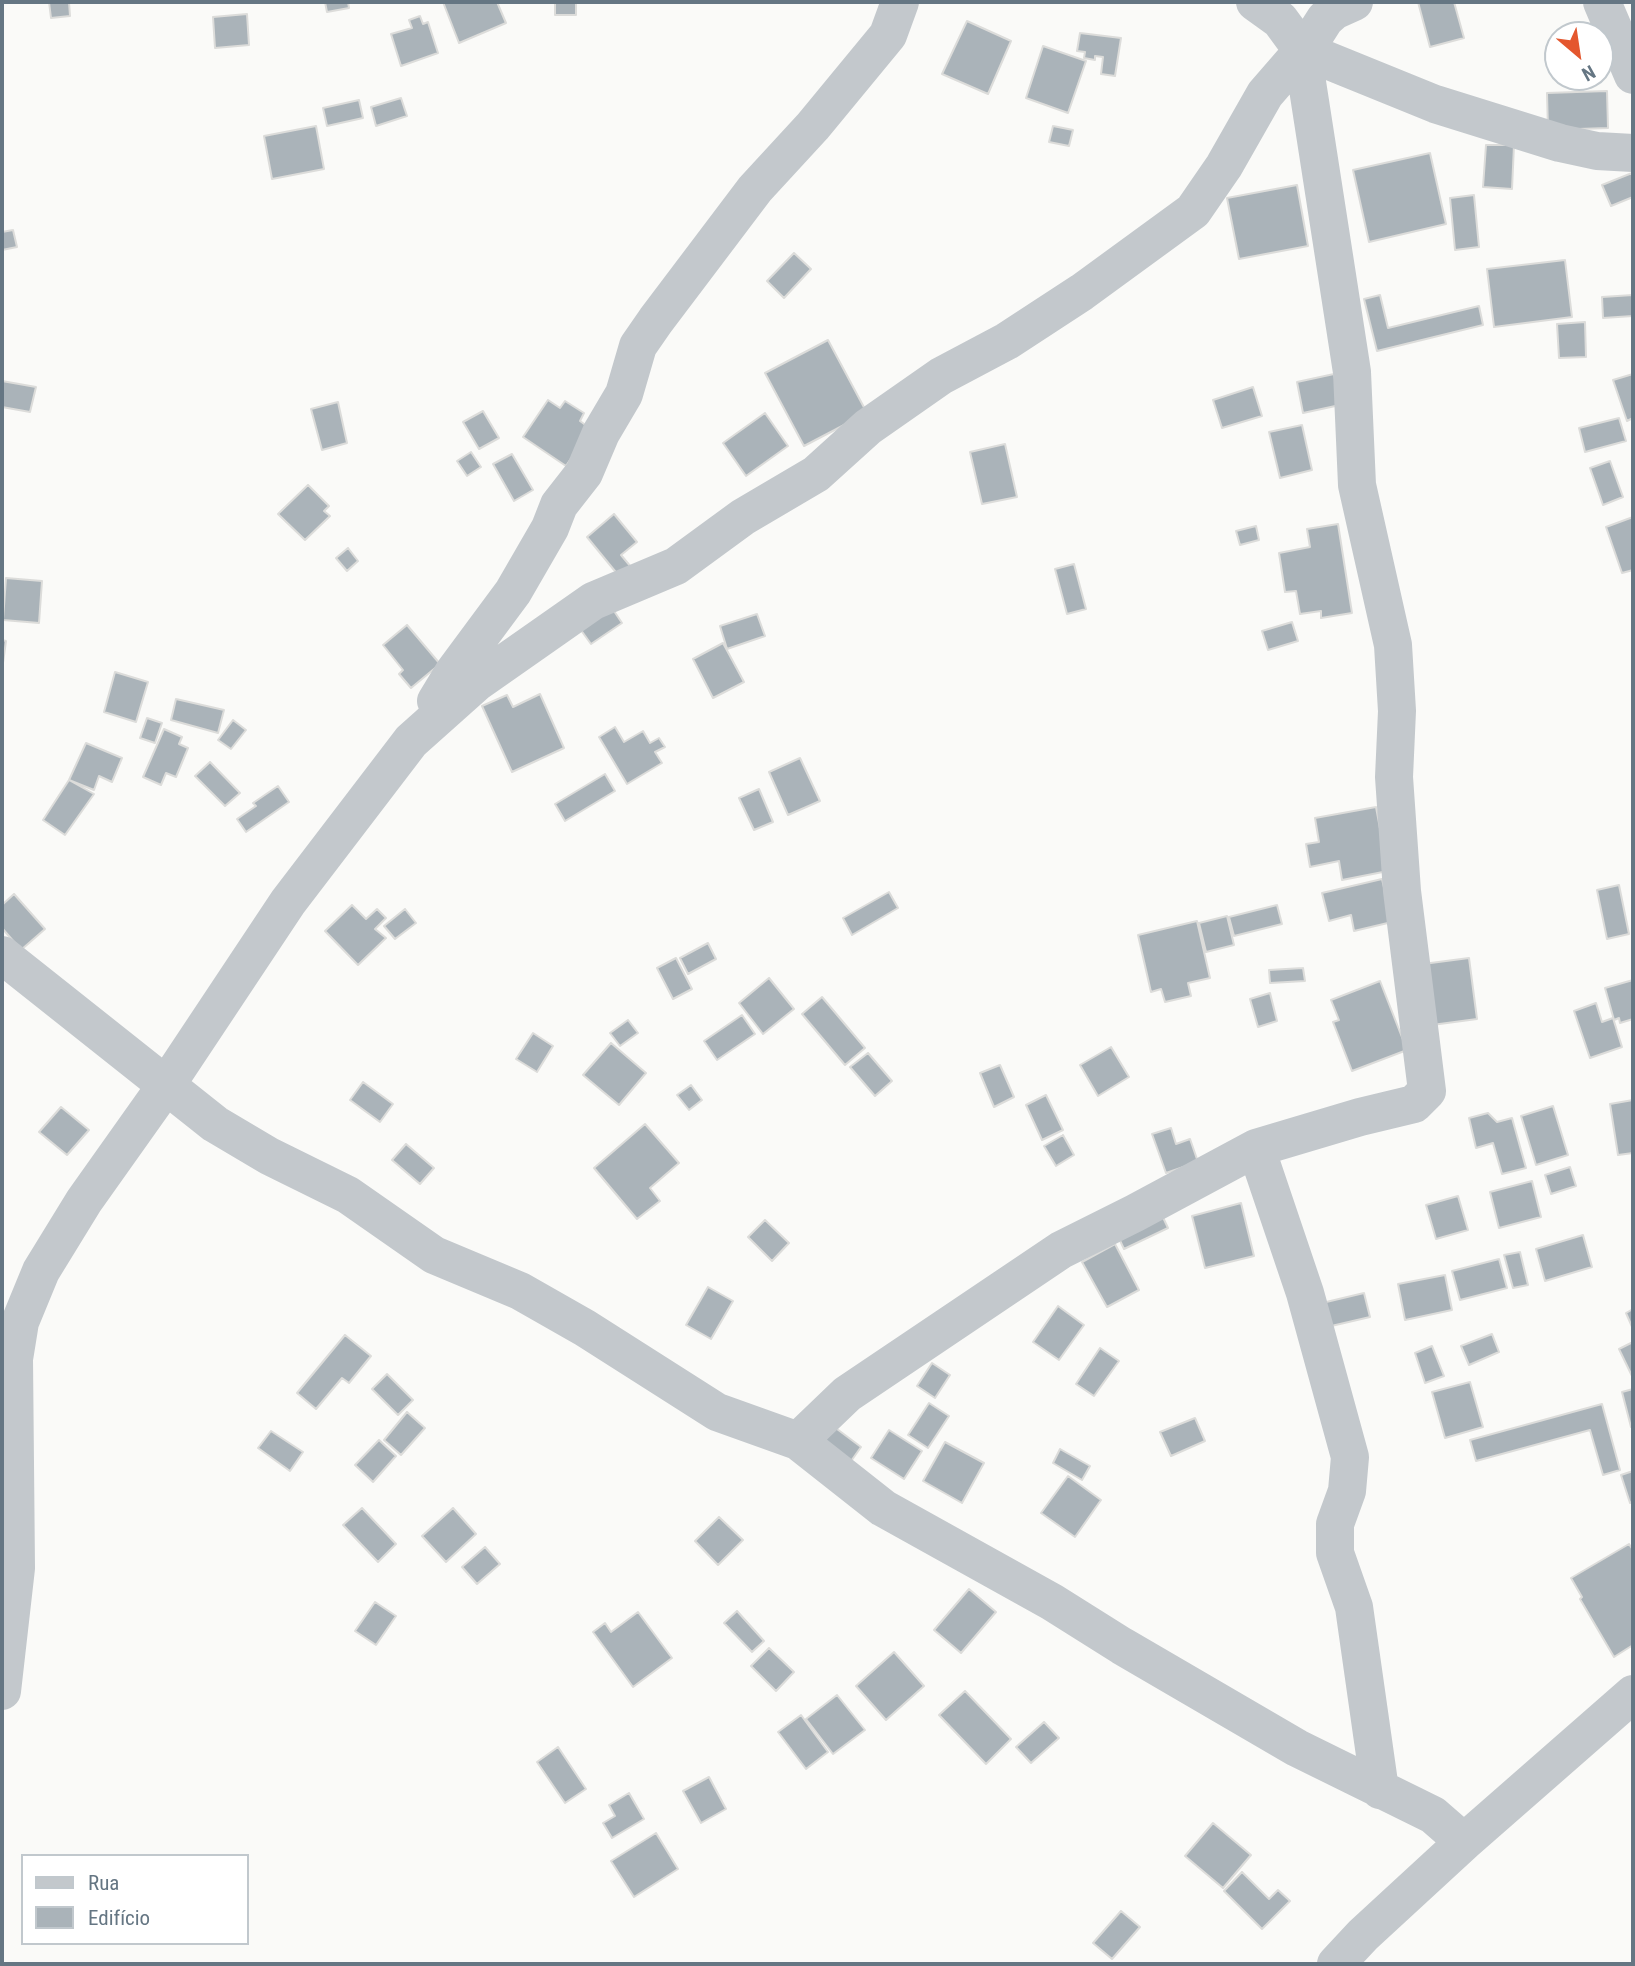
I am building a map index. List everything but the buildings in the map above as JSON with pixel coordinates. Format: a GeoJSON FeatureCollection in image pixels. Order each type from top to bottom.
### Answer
{"type":"FeatureCollection","features":[{"type":"Feature","properties":{"kind":"street"},"geometry":{"type":"LineString","coordinates":[[2,1691],[16,1568],[14,1359],[20,1322],[41,1271],[84,1201],[167,1084],[288,902],[411,741],[453,673],[513,592],[550,528],[559,505],[584,473],[601,433],[624,394],[638,346],[755,190],[813,126],[888,35],[900,2]]}},
{"type":"Feature","properties":{"kind":"street"},"geometry":{"type":"LineString","coordinates":[[798,1441],[847,1394],[1061,1250],[1256,1148],[1414,1104],[1427,1091],[1401,878],[1394,777],[1397,711],[1393,645],[1357,485],[1352,372],[1302,50],[1280,20],[1255,2]]}},
{"type":"Feature","properties":{"kind":"street"},"geometry":{"type":"LineString","coordinates":[[411,741],[476,683],[593,601],[676,566],[743,517],[816,474],[868,427],[941,376],[1007,341],[1082,292],[1193,211],[1224,166],[1265,94],[1311,41],[1325,19],[1334,11],[1354,2]]}},
{"type":"Feature","properties":{"kind":"street"},"geometry":{"type":"LineString","coordinates":[[1602,2],[1633,75]]}},
{"type":"Feature","properties":{"kind":"street"},"geometry":{"type":"LineString","coordinates":[[1302,50],[1435,104],[1560,143],[1597,151],[1633,153]]}},
{"type":"Feature","properties":{"kind":"street"},"geometry":{"type":"LineString","coordinates":[[2,955],[215,1124],[269,1156],[348,1195],[434,1255],[520,1291],[586,1328],[717,1412],[798,1441],[884,1508],[1052,1602],[1122,1647],[1297,1748],[1433,1815],[1464,1842]]}},
{"type":"Feature","properties":{"kind":"street"},"geometry":{"type":"LineString","coordinates":[[1256,1148],[1305,1293],[1350,1457],[1347,1491],[1335,1524],[1335,1553],[1354,1607],[1380,1790]]}},
{"type":"Feature","properties":{"kind":"street"},"geometry":{"type":"LineString","coordinates":[[1336,1964],[1363,1935],[1464,1842],[1633,1694]]}}]}
